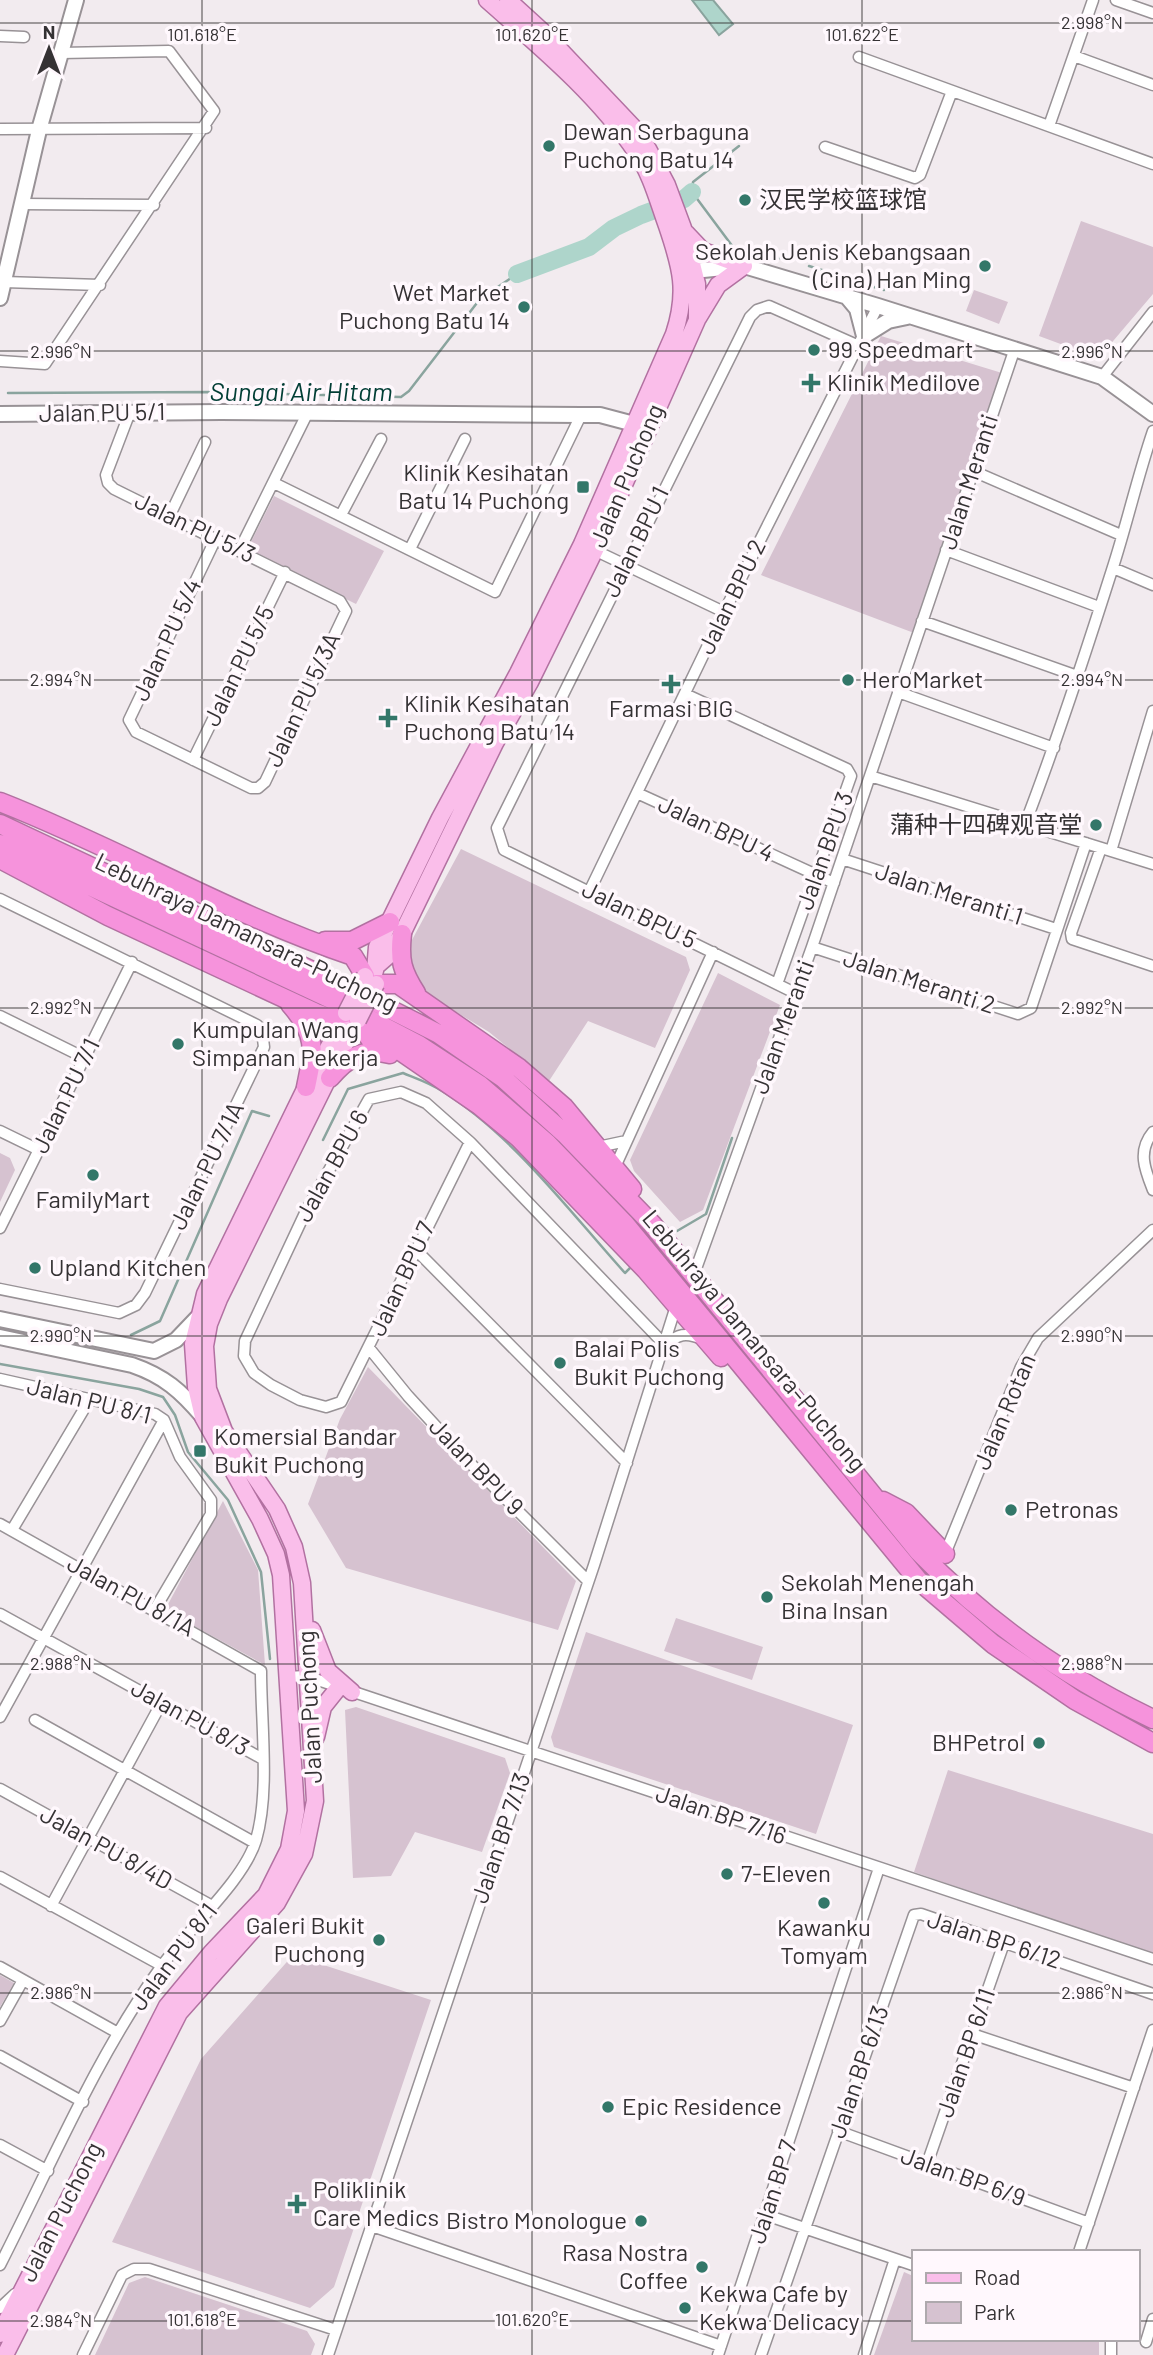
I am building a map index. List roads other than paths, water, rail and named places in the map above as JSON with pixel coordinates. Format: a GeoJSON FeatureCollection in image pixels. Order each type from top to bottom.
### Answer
{"type":"FeatureCollection","features":[{"type":"Feature","properties":{"kind":"highway"},"geometry":{"type":"LineString","coordinates":[[0,802],[291,935],[353,956],[372,977],[398,984],[519,1069],[564,1107],[630,1185],[652,1224]]}},
{"type":"Feature","properties":{"kind":"highway","name":"Lebuhraya Damansara–Puchong"},"geometry":{"type":"LineString","coordinates":[[0,824],[338,983],[439,1034],[503,1078],[565,1135],[652,1224],[693,1277],[880,1500],[919,1552],[957,1591],[1062,1670],[1150,1717]]}},
{"type":"Feature","properties":{"kind":"highway","name":"Lebuhraya Damansara–Puchong"},"geometry":{"type":"LineString","coordinates":[[0,844],[331,999],[419,1045],[480,1085],[547,1143],[625,1224],[918,1580],[1014,1658],[1074,1700],[1153,1743]]}},
{"type":"Feature","properties":{"kind":"highway"},"geometry":{"type":"LineString","coordinates":[[0,859],[27,876],[327,1017],[350,1020],[370,1039],[399,1050],[479,1105],[519,1138],[600,1220],[703,1339],[789,1425]]}},
{"type":"Feature","properties":{"kind":"highway"},"geometry":{"type":"LineString","coordinates":[[291,935],[332,942],[352,941],[396,928],[402,971],[420,999]]}},
{"type":"Feature","properties":{"kind":"highway"},"geometry":{"type":"LineString","coordinates":[[284,996],[308,1024],[312,1040],[306,1087]]}},
{"type":"Feature","properties":{"kind":"highway"},"geometry":{"type":"LineString","coordinates":[[330,1078],[343,1062],[371,1051],[417,1063]]}},
{"type":"Feature","properties":{"kind":"highway"},"geometry":{"type":"LineString","coordinates":[[880,1500],[906,1513],[945,1554]]}},
{"type":"Feature","properties":{"kind":"main road","name":"Jalan Puchong"},"geometry":{"type":"LineString","coordinates":[[487,0],[578,85],[622,134],[661,188]]}},
{"type":"Feature","properties":{"kind":"main road","name":"Jalan Puchong"},"geometry":{"type":"LineString","coordinates":[[5,2355],[179,2013],[277,1903],[304,1854],[315,1801],[302,1583],[293,1546],[277,1509],[224,1431],[215,1411],[204,1366],[209,1324],[306,1087],[335,1036],[350,1020],[372,977],[518,673],[589,547],[697,320],[698,294],[688,270],[676,225],[633,127],[508,0]]}},
{"type":"Feature","properties":{"kind":"main road"},"geometry":{"type":"LineString","coordinates":[[676,225],[702,251],[744,266]]}},
{"type":"Feature","properties":{"kind":"main road"},"geometry":{"type":"LineString","coordinates":[[697,320],[718,285],[744,266]]}},
{"type":"Feature","properties":{"kind":"main road","name":"Jalan Puchong"},"geometry":{"type":"LineString","coordinates":[[589,547],[634,424],[683,306],[688,270]]}},
{"type":"Feature","properties":{"kind":"main road","name":"Jalan Puchong"},"geometry":{"type":"LineString","coordinates":[[0,2334],[167,2006],[211,1953],[266,1895],[289,1849],[296,1811],[284,1607],[276,1554],[203,1417],[193,1364],[197,1318],[205,1294],[251,1219],[330,1078],[346,1042],[350,1020]]}},
{"type":"Feature","properties":{"kind":"main road"},"geometry":{"type":"LineString","coordinates":[[302,1583],[314,1643],[328,1671],[346,1689],[323,1707],[317,1726],[313,1777]]}},
{"type":"Feature","properties":{"kind":"street"},"geometry":{"type":"LineString","coordinates":[[0,299],[39,130],[76,0]]}},
{"type":"Feature","properties":{"kind":"street"},"geometry":{"type":"LineString","coordinates":[[1049,126],[1093,0]]}},
{"type":"Feature","properties":{"kind":"street"},"geometry":{"type":"LineString","coordinates":[[1116,0],[1153,13]]}},
{"type":"Feature","properties":{"kind":"street"},"geometry":{"type":"LineString","coordinates":[[0,37],[24,37]]}},
{"type":"Feature","properties":{"kind":"street"},"geometry":{"type":"LineString","coordinates":[[0,361],[45,364],[215,111],[169,51],[60,53]]}},
{"type":"Feature","properties":{"kind":"street"},"geometry":{"type":"LineString","coordinates":[[1074,56],[1153,85]]}},
{"type":"Feature","properties":{"kind":"street"},"geometry":{"type":"LineString","coordinates":[[859,57],[1153,164]]}},
{"type":"Feature","properties":{"kind":"street"},"geometry":{"type":"LineString","coordinates":[[825,147],[915,178],[920,175],[952,90]]}},
{"type":"Feature","properties":{"kind":"street"},"geometry":{"type":"LineString","coordinates":[[0,129],[206,128]]}},
{"type":"Feature","properties":{"kind":"street"},"geometry":{"type":"LineString","coordinates":[[22,204],[154,205]]}},
{"type":"Feature","properties":{"kind":"street"},"geometry":{"type":"LineString","coordinates":[[688,270],[744,266],[1015,348],[1102,377],[1153,414]]}},
{"type":"Feature","properties":{"kind":"street"},"geometry":{"type":"LineString","coordinates":[[4,282],[100,285]]}},
{"type":"Feature","properties":{"kind":"street"},"geometry":{"type":"LineString","coordinates":[[846,296],[860,316],[862,341]]}},
{"type":"Feature","properties":{"kind":"street","name":"Jalan BPU 1"},"geometry":{"type":"LineString","coordinates":[[497,828],[750,317],[757,310],[768,306],[808,324],[862,341]]}},
{"type":"Feature","properties":{"kind":"street","name":"Jalan BPU 2"},"geometry":{"type":"LineString","coordinates":[[590,890],[724,612],[878,306]]}},
{"type":"Feature","properties":{"kind":"street"},"geometry":{"type":"LineString","coordinates":[[1102,377],[1153,312]]}},
{"type":"Feature","properties":{"kind":"street"},"geometry":{"type":"LineString","coordinates":[[862,341],[888,321],[908,317]]}},
{"type":"Feature","properties":{"kind":"street","name":"Jalan Meranti"},"geometry":{"type":"LineString","coordinates":[[693,1277],[812,947],[1015,348]]}},
{"type":"Feature","properties":{"kind":"street","name":"Jalan PU 5/3"},"geometry":{"type":"LineString","coordinates":[[130,412],[106,475],[108,483],[169,517],[240,549],[340,601],[346,611]]}},
{"type":"Feature","properties":{"kind":"street"},"geometry":{"type":"LineString","coordinates":[[240,549],[308,412]]}},
{"type":"Feature","properties":{"kind":"street","name":"Jalan PU 5/1"},"geometry":{"type":"LineString","coordinates":[[1,414],[308,412],[600,415],[634,424]]}},
{"type":"Feature","properties":{"kind":"street"},"geometry":{"type":"LineString","coordinates":[[274,483],[495,592],[581,415]]}},
{"type":"Feature","properties":{"kind":"street"},"geometry":{"type":"LineString","coordinates":[[1025,824],[1054,748],[1113,568],[1130,510],[1132,491],[1153,432]]}},
{"type":"Feature","properties":{"kind":"street"},"geometry":{"type":"LineString","coordinates":[[341,515],[382,439]]}},
{"type":"Feature","properties":{"kind":"street"},"geometry":{"type":"LineString","coordinates":[[410,549],[465,439]]}},
{"type":"Feature","properties":{"kind":"street"},"geometry":{"type":"LineString","coordinates":[[169,517],[205,442]]}},
{"type":"Feature","properties":{"kind":"street"},"geometry":{"type":"LineString","coordinates":[[973,471],[1121,535]]}},
{"type":"Feature","properties":{"kind":"street","name":"Jalan PU 5/4"},"geometry":{"type":"LineString","coordinates":[[216,538],[129,720],[136,732],[251,788],[258,788]]}},
{"type":"Feature","properties":{"kind":"street"},"geometry":{"type":"LineString","coordinates":[[589,547],[724,612]]}},
{"type":"Feature","properties":{"kind":"street"},"geometry":{"type":"LineString","coordinates":[[946,550],[1099,607]]}},
{"type":"Feature","properties":{"kind":"street"},"geometry":{"type":"LineString","coordinates":[[1113,568],[1153,585]]}},
{"type":"Feature","properties":{"kind":"street","name":"Jalan PU 5/5"},"geometry":{"type":"LineString","coordinates":[[193,760],[285,572]]}},
{"type":"Feature","properties":{"kind":"street","name":"Jalan PU 5/3A"},"geometry":{"type":"LineString","coordinates":[[258,788],[265,782],[346,611]]}},
{"type":"Feature","properties":{"kind":"street"},"geometry":{"type":"LineString","coordinates":[[922,621],[1077,676]]}},
{"type":"Feature","properties":{"kind":"street"},"geometry":{"type":"LineString","coordinates":[[898,692],[1054,748]]}},
{"type":"Feature","properties":{"kind":"street","name":"Jalan BPU 3"},"geometry":{"type":"LineString","coordinates":[[685,694],[847,769],[852,776],[777,984]]}},
{"type":"Feature","properties":{"kind":"street"},"geometry":{"type":"LineString","coordinates":[[1153,711],[1106,849],[1071,933],[1072,939],[1153,966]]}},
{"type":"Feature","properties":{"kind":"street"},"geometry":{"type":"LineString","coordinates":[[870,776],[1153,864]]}},
{"type":"Feature","properties":{"kind":"street","name":"Jalan BPU 4"},"geometry":{"type":"LineString","coordinates":[[637,793],[834,883]]}},
{"type":"Feature","properties":{"kind":"street","name":"Jalan BPU 5"},"geometry":{"type":"LineString","coordinates":[[497,828],[504,850],[795,993]]}},
{"type":"Feature","properties":{"kind":"street"},"geometry":{"type":"LineString","coordinates":[[1056,929],[1086,843]]}},
{"type":"Feature","properties":{"kind":"street","name":"Jalan Meranti 1"},"geometry":{"type":"LineString","coordinates":[[842,859],[1056,929]]}},
{"type":"Feature","properties":{"kind":"street","name":"Jalan PU 7/1A"},"geometry":{"type":"LineString","coordinates":[[0,899],[257,1025],[262,1031],[264,1047],[145,1293],[136,1305],[119,1313],[0,1289]]}},
{"type":"Feature","properties":{"kind":"street","name":"Jalan Meranti 2"},"geometry":{"type":"LineString","coordinates":[[812,947],[1018,1014],[1031,1008],[1056,929]]}},
{"type":"Feature","properties":{"kind":"street"},"geometry":{"type":"LineString","coordinates":[[615,1167],[713,952]]}},
{"type":"Feature","properties":{"kind":"street","name":"Jalan PU 7/1"},"geometry":{"type":"LineString","coordinates":[[0,1228],[132,962]]}},
{"type":"Feature","properties":{"kind":"street"},"geometry":{"type":"LineString","coordinates":[[0,1016],[85,1058]]}},
{"type":"Feature","properties":{"kind":"street","name":"Jalan BPU 6"},"geometry":{"type":"LineString","coordinates":[[326,1407],[300,1400],[254,1373],[244,1356],[245,1340],[305,1213],[369,1099],[401,1092],[426,1103],[470,1142],[664,1345]]}},
{"type":"Feature","properties":{"kind":"street"},"geometry":{"type":"LineString","coordinates":[[0,1131],[39,1150]]}},
{"type":"Feature","properties":{"kind":"street"},"geometry":{"type":"LineString","coordinates":[[1153,1132],[1143,1153],[1144,1168],[1153,1191]]}},
{"type":"Feature","properties":{"kind":"street"},"geometry":{"type":"LineString","coordinates":[[596,1144],[626,1141]]}},
{"type":"Feature","properties":{"kind":"street","name":"Jalan BPU 7"},"geometry":{"type":"LineString","coordinates":[[326,1407],[341,1402],[415,1248],[470,1142]]}},
{"type":"Feature","properties":{"kind":"street","name":"Jalan Rotan"},"geometry":{"type":"LineString","coordinates":[[945,1554],[1021,1367],[1038,1338],[1153,1230]]}},
{"type":"Feature","properties":{"kind":"street"},"geometry":{"type":"LineString","coordinates":[[415,1248],[627,1463]]}},
{"type":"Feature","properties":{"kind":"street","name":"Jalan BP 7/13"},"geometry":{"type":"LineString","coordinates":[[328,2355],[532,1751],[676,1306]]}},
{"type":"Feature","properties":{"kind":"street"},"geometry":{"type":"LineString","coordinates":[[0,1319],[154,1351],[176,1340],[197,1318]]}},
{"type":"Feature","properties":{"kind":"street"},"geometry":{"type":"LineString","coordinates":[[664,1345],[676,1336],[685,1334],[703,1339]]}},
{"type":"Feature","properties":{"kind":"street"},"geometry":{"type":"LineString","coordinates":[[4,1340],[132,1365],[152,1372],[181,1390],[203,1417]]}},
{"type":"Feature","properties":{"kind":"street","name":"Jalan BPU 9"},"geometry":{"type":"LineString","coordinates":[[369,1348],[408,1396],[466,1458],[588,1580]]}},
{"type":"Feature","properties":{"kind":"street","name":"Jalan PU 8/1"},"geometry":{"type":"LineString","coordinates":[[0,1379],[155,1414],[164,1420],[180,1457],[211,1500],[212,1506],[211,1514],[155,1609]]}},
{"type":"Feature","properties":{"kind":"street"},"geometry":{"type":"LineString","coordinates":[[12,1530],[90,1399]]}},
{"type":"Feature","properties":{"kind":"street"},"geometry":{"type":"LineString","coordinates":[[0,1717],[3,1703],[44,1638],[80,1567],[164,1420]]}},
{"type":"Feature","properties":{"kind":"street","name":"Jalan PU 8/1A"},"geometry":{"type":"LineString","coordinates":[[0,1524],[261,1671]]}},
{"type":"Feature","properties":{"kind":"street","name":"Jalan PU 8/3"},"geometry":{"type":"LineString","coordinates":[[0,1614],[261,1758]]}},
{"type":"Feature","properties":{"kind":"street","name":"Jalan PU 8/1"},"geometry":{"type":"LineString","coordinates":[[0,2265],[118,2033],[161,1965],[212,1906],[255,1843],[263,1801],[261,1671]]}},
{"type":"Feature","properties":{"kind":"street","name":"Jalan BP 7/16"},"geometry":{"type":"LineString","coordinates":[[287,1676],[306,1676],[346,1689],[1153,1959]]}},
{"type":"Feature","properties":{"kind":"street"},"geometry":{"type":"LineString","coordinates":[[51,1906],[162,1702]]}},
{"type":"Feature","properties":{"kind":"street"},"geometry":{"type":"LineString","coordinates":[[35,1720],[255,1843]]}},
{"type":"Feature","properties":{"kind":"street","name":"Jalan PU 8/4D"},"geometry":{"type":"LineString","coordinates":[[0,1789],[212,1906]]}},
{"type":"Feature","properties":{"kind":"street","name":"Jalan BP 7"},"geometry":{"type":"LineString","coordinates":[[719,2350],[879,1868]]}},
{"type":"Feature","properties":{"kind":"street"},"geometry":{"type":"LineString","coordinates":[[0,1877],[161,1965]]}},
{"type":"Feature","properties":{"kind":"street","name":"Jalan BP 6/12"},"geometry":{"type":"LineString","coordinates":[[914,1915],[921,1914],[1153,1994]]}},
{"type":"Feature","properties":{"kind":"street","name":"Jalan BP 6/13"},"geometry":{"type":"LineString","coordinates":[[761,2355],[914,1915]]}},
{"type":"Feature","properties":{"kind":"street","name":"Jalan BP 6/11"},"geometry":{"type":"LineString","coordinates":[[927,2164],[1004,1943]]}},
{"type":"Feature","properties":{"kind":"street"},"geometry":{"type":"LineString","coordinates":[[0,1967],[118,2033]]}},
{"type":"Feature","properties":{"kind":"street"},"geometry":{"type":"LineString","coordinates":[[0,2021],[23,1980]]}},
{"type":"Feature","properties":{"kind":"street"},"geometry":{"type":"LineString","coordinates":[[1080,2250],[1153,2030]]}},
{"type":"Feature","properties":{"kind":"street"},"geometry":{"type":"LineString","coordinates":[[972,2034],[1134,2088]]}},
{"type":"Feature","properties":{"kind":"street"},"geometry":{"type":"LineString","coordinates":[[0,2056],[83,2102]]}},
{"type":"Feature","properties":{"kind":"street","name":"Jalan BP 6/9"},"geometry":{"type":"LineString","coordinates":[[838,2132],[1088,2223]]}},
{"type":"Feature","properties":{"kind":"street"},"geometry":{"type":"LineString","coordinates":[[0,2145],[48,2171]]}},
{"type":"Feature","properties":{"kind":"street"},"geometry":{"type":"LineString","coordinates":[[766,2215],[912,2265]]}},
{"type":"Feature","properties":{"kind":"street"},"geometry":{"type":"LineString","coordinates":[[372,2226],[719,2350]]}},
{"type":"Feature","properties":{"kind":"street"},"geometry":{"type":"LineString","coordinates":[[0,2235],[12,2242]]}},
{"type":"Feature","properties":{"kind":"street"},"geometry":{"type":"LineString","coordinates":[[864,2355],[895,2259]]}},
{"type":"Feature","properties":{"kind":"street"},"geometry":{"type":"LineString","coordinates":[[83,2355],[122,2275],[134,2269],[149,2269],[336,2330]]}},
{"type":"Feature","properties":{"kind":"street"},"geometry":{"type":"LineString","coordinates":[[0,2308],[23,2288]]}},
{"type":"Feature","properties":{"kind":"street"},"geometry":{"type":"LineString","coordinates":[[1145,2342],[1153,2319]]}},
{"type":"Feature","properties":{"kind":"waterway","name":"Sungai Air Hitam"},"geometry":{"type":"LineString","coordinates":[[739,146],[693,182],[692,192],[733,247],[788,260]]}},
{"type":"Feature","properties":{"kind":"waterway","name":"Sungai Air Hitam"},"geometry":{"type":"LineString","coordinates":[[517,274],[589,247],[614,228],[684,199],[692,192]]}},
{"type":"Feature","properties":{"kind":"waterway","name":"Sungai Air Hitam"},"geometry":{"type":"LineString","coordinates":[[809,266],[841,276]]}},
{"type":"Feature","properties":{"kind":"waterway","name":"Sungai Air Hitam"},"geometry":{"type":"LineString","coordinates":[[8,393],[211,392],[401,397],[409,391],[480,299],[517,274]]}},
{"type":"Feature","properties":{"kind":"waterway","name":"Sungai Air Hitam"},"geometry":{"type":"LineString","coordinates":[[864,284],[884,290]]}},
{"type":"Feature","properties":{"kind":"waterway"},"geometry":{"type":"LineString","coordinates":[[323,1140],[348,1089],[403,1073],[442,1091],[492,1129],[539,1175],[625,1273],[631,1267]]}},
{"type":"Feature","properties":{"kind":"waterway"},"geometry":{"type":"LineString","coordinates":[[131,1335],[160,1321],[252,1111],[269,1116]]}},
{"type":"Feature","properties":{"kind":"waterway"},"geometry":{"type":"LineString","coordinates":[[677,1231],[706,1214],[732,1138]]}},
{"type":"Feature","properties":{"kind":"waterway"},"geometry":{"type":"LineString","coordinates":[[0,1364],[139,1389],[163,1397],[175,1415],[188,1452],[228,1500],[261,1572],[270,1659]]}},
{"type":"Feature","properties":{"kind":"place","name":"Dewan Serbaguna Puchong Batu 14"},"geometry":{"type":"Point","coordinates":[549,146]}},
{"type":"Feature","properties":{"kind":"place","name":"汉民学校篮球馆"},"geometry":{"type":"Point","coordinates":[745,200]}},
{"type":"Feature","properties":{"kind":"place","name":"Sekolah Jenis Kebangsaan (Cina) Han Ming"},"geometry":{"type":"Point","coordinates":[985,266]}},
{"type":"Feature","properties":{"kind":"place","name":"Wet Market Puchong Batu 14"},"geometry":{"type":"Point","coordinates":[524,307]}},
{"type":"Feature","properties":{"kind":"place","name":"99 Speedmart"},"geometry":{"type":"Point","coordinates":[814,350]}},
{"type":"Feature","properties":{"kind":"place","name":"Klinik Medilove"},"geometry":{"type":"Point","coordinates":[811,383]}},
{"type":"Feature","properties":{"kind":"place","name":"Klinik Kesihatan Batu 14 Puchong"},"geometry":{"type":"Point","coordinates":[583,487]}},
{"type":"Feature","properties":{"kind":"place","name":"HeroMarket"},"geometry":{"type":"Point","coordinates":[848,680]}},
{"type":"Feature","properties":{"kind":"place","name":"Farmasi BIG"},"geometry":{"type":"Point","coordinates":[671,684]}},
{"type":"Feature","properties":{"kind":"place","name":"Klinik Kesihatan Puchong Batu 14"},"geometry":{"type":"Point","coordinates":[388,718]}},
{"type":"Feature","properties":{"kind":"place","name":"蒲种十四碑观音堂"},"geometry":{"type":"Point","coordinates":[1096,825]}},
{"type":"Feature","properties":{"kind":"place","name":"Kumpulan Wang Simpanan Pekerja"},"geometry":{"type":"Point","coordinates":[178,1044]}},
{"type":"Feature","properties":{"kind":"place","name":"FamilyMart"},"geometry":{"type":"Point","coordinates":[93,1175]}},
{"type":"Feature","properties":{"kind":"place","name":"Upland Kitchen"},"geometry":{"type":"Point","coordinates":[35,1268]}},
{"type":"Feature","properties":{"kind":"place","name":"Balai Polis Bukit Puchong"},"geometry":{"type":"Point","coordinates":[560,1363]}},
{"type":"Feature","properties":{"kind":"place","name":"Komersial Bandar Bukit Puchong"},"geometry":{"type":"Point","coordinates":[200,1451]}},
{"type":"Feature","properties":{"kind":"place","name":"Petronas"},"geometry":{"type":"Point","coordinates":[1011,1510]}},
{"type":"Feature","properties":{"kind":"place","name":"Sekolah Menengah Bina Insan"},"geometry":{"type":"Point","coordinates":[767,1597]}},
{"type":"Feature","properties":{"kind":"place","name":"BHPetrol"},"geometry":{"type":"Point","coordinates":[1039,1743]}},
{"type":"Feature","properties":{"kind":"place","name":"7-Eleven"},"geometry":{"type":"Point","coordinates":[727,1874]}},
{"type":"Feature","properties":{"kind":"place","name":"Kawanku Tomyam"},"geometry":{"type":"Point","coordinates":[824,1903]}},
{"type":"Feature","properties":{"kind":"place","name":"Galeri Bukit Puchong"},"geometry":{"type":"Point","coordinates":[379,1940]}},
{"type":"Feature","properties":{"kind":"place","name":"Epic Residence"},"geometry":{"type":"Point","coordinates":[608,2107]}},
{"type":"Feature","properties":{"kind":"place","name":"Poliklinik Care Medics"},"geometry":{"type":"Point","coordinates":[297,2204]}},
{"type":"Feature","properties":{"kind":"place","name":"Bistro Monologue"},"geometry":{"type":"Point","coordinates":[641,2221]}},
{"type":"Feature","properties":{"kind":"place","name":"Rasa Nostra Coffee"},"geometry":{"type":"Point","coordinates":[702,2267]}},
{"type":"Feature","properties":{"kind":"place","name":"Kekwa Cafe by Kekwa Delicacy"},"geometry":{"type":"Point","coordinates":[685,2308]}}]}
